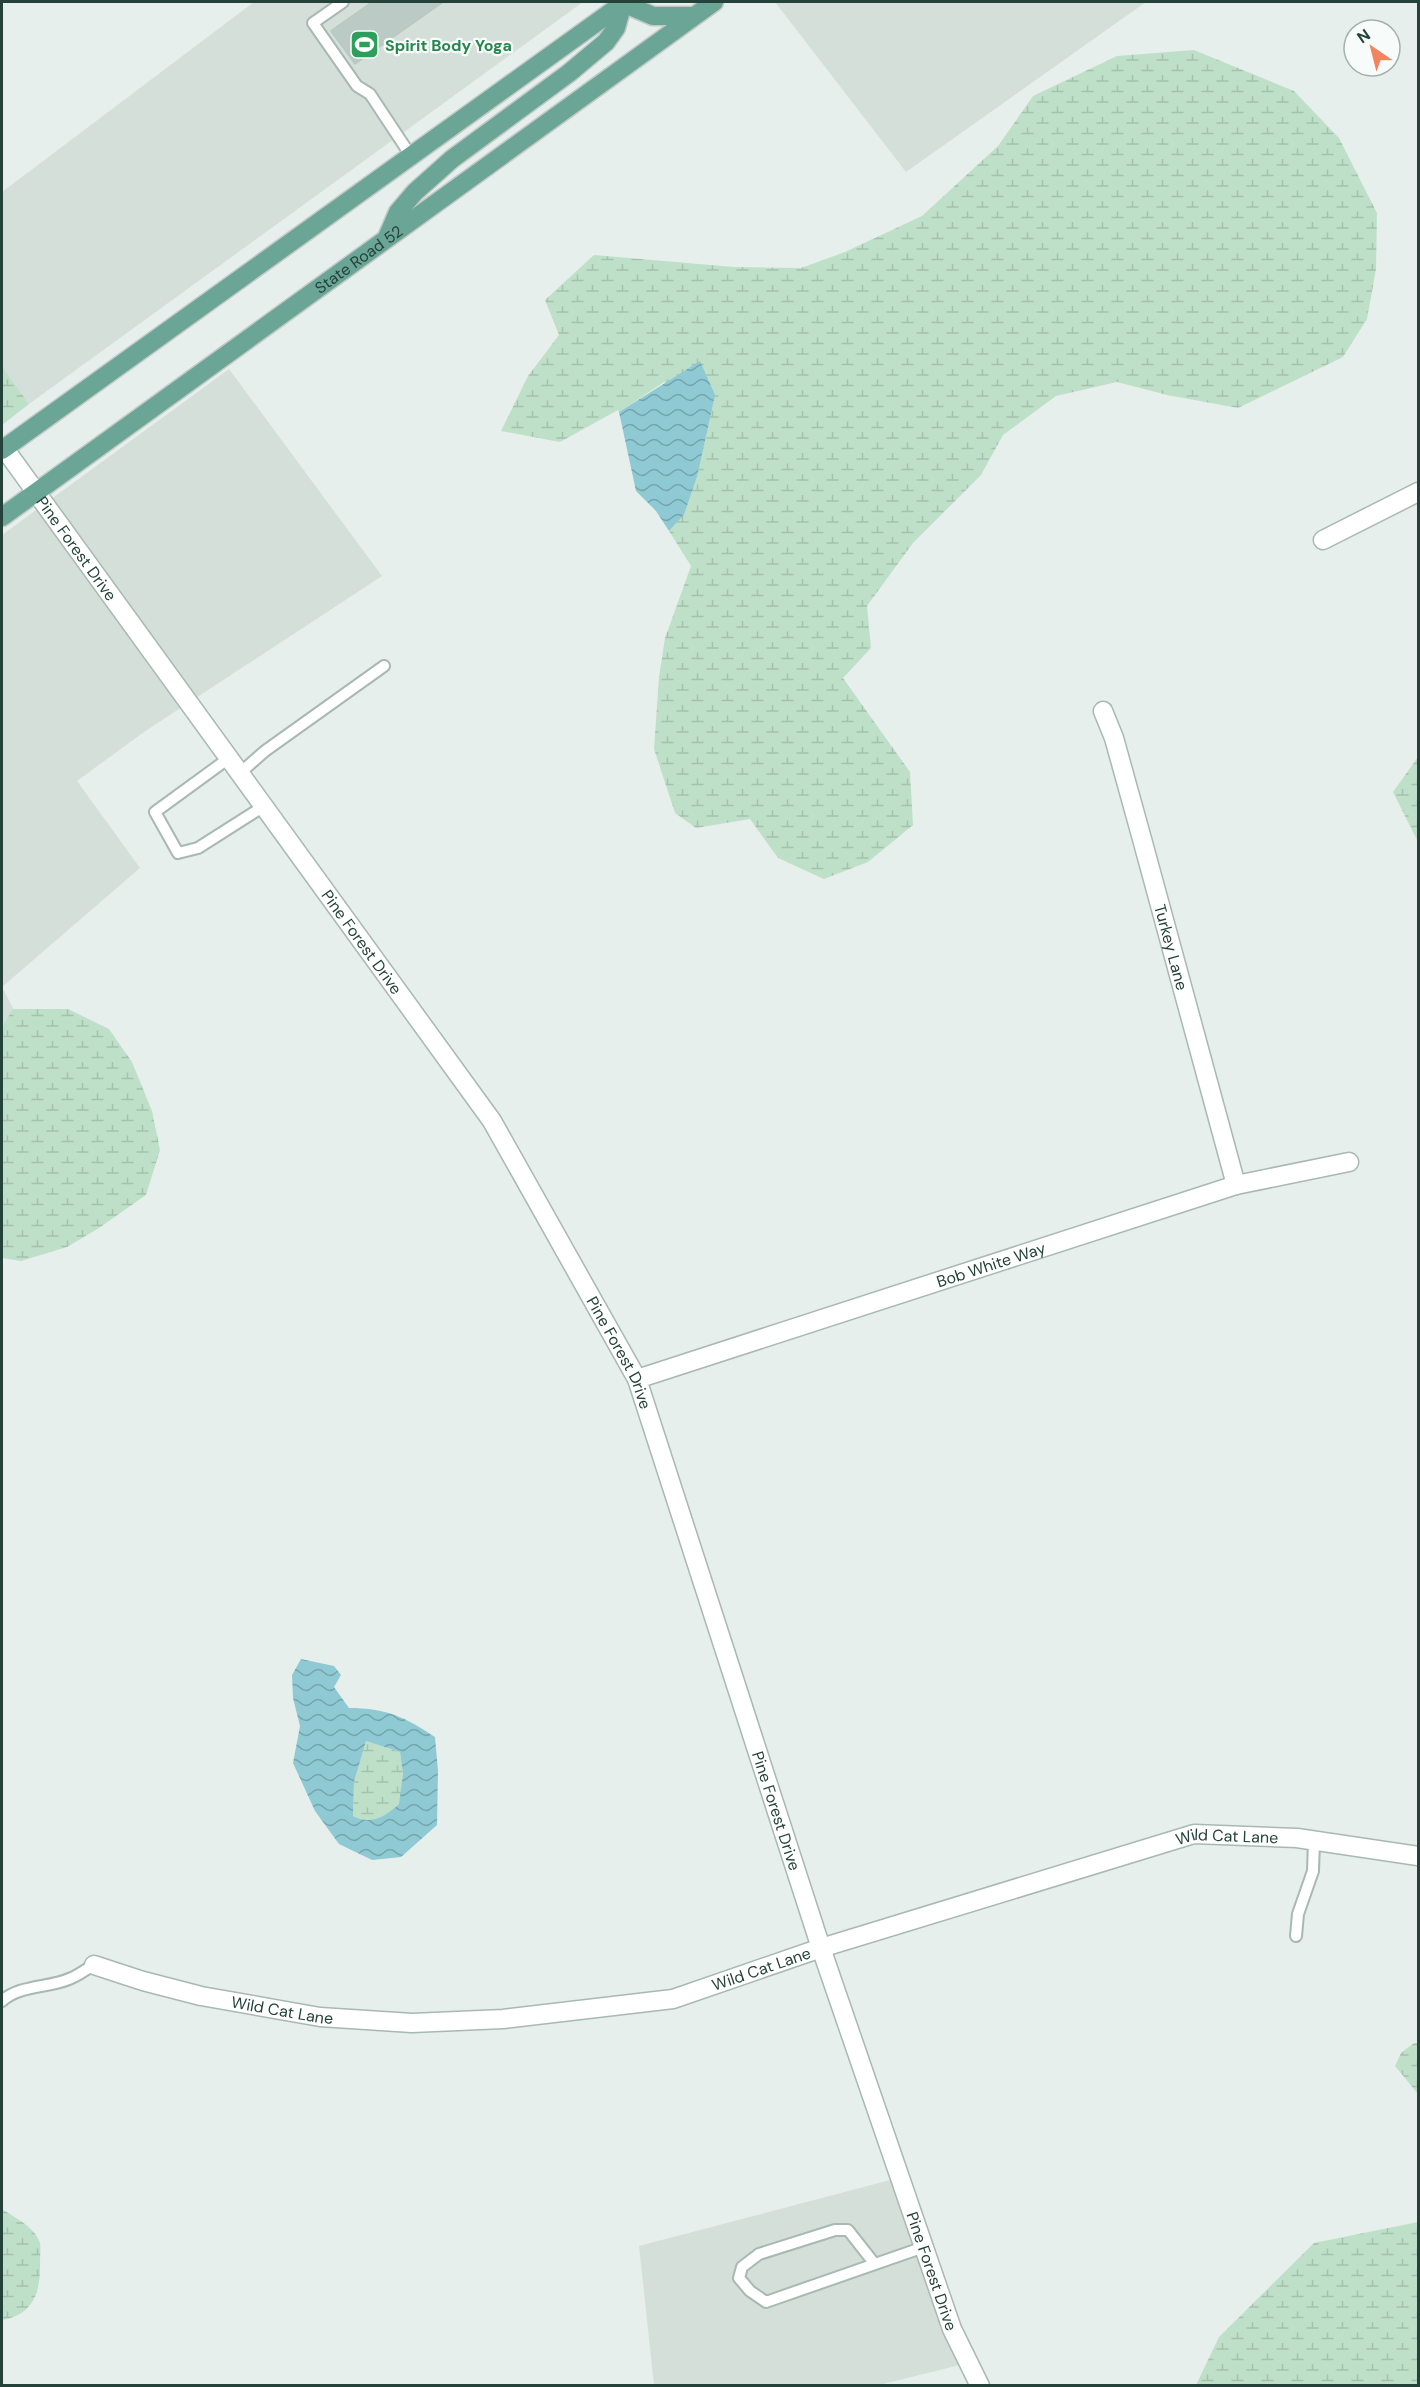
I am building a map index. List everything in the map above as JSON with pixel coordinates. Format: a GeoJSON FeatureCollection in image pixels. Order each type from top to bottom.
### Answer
{"type":"FeatureCollection","features":[{"type":"Feature","properties":{"kind":"main road"},"geometry":{"type":"LineString","coordinates":[[3,449],[623,2]]}},
{"type":"Feature","properties":{"kind":"main road"},"geometry":{"type":"LineString","coordinates":[[623,2],[653,16],[694,16]]}},
{"type":"Feature","properties":{"kind":"main road"},"geometry":{"type":"LineString","coordinates":[[387,237],[398,212],[415,192],[452,159],[569,74],[606,42],[616,28],[623,2]]}},
{"type":"Feature","properties":{"kind":"main road","name":"State Road 52"},"geometry":{"type":"LineString","coordinates":[[2,516],[714,2]]}},
{"type":"Feature","properties":{"kind":"street","name":"Pine Forest Drive"},"geometry":{"type":"LineString","coordinates":[[3,449],[492,1121],[638,1379],[821,1948],[952,2329],[980,2385]]}},
{"type":"Feature","properties":{"kind":"street"},"geometry":{"type":"LineString","coordinates":[[1323,540],[1419,492]]}},
{"type":"Feature","properties":{"kind":"street","name":"Turkey Lane"},"geometry":{"type":"LineString","coordinates":[[1103,711],[1114,738],[1236,1185]]}},
{"type":"Feature","properties":{"kind":"street","name":"Bob White Way"},"geometry":{"type":"LineString","coordinates":[[638,1379],[1236,1185],[1349,1162]]}},
{"type":"Feature","properties":{"kind":"street","name":"Wild Cat Lane"},"geometry":{"type":"LineString","coordinates":[[94,1965],[143,1981],[208,1997],[320,2017],[412,2023],[503,2019],[673,1999],[821,1948],[1194,1834],[1297,1838],[1419,1856]]}},
{"type":"Feature","properties":{"kind":"lane"},"geometry":{"type":"LineString","coordinates":[[343,2],[313,23],[357,86],[370,94],[411,156]]}},
{"type":"Feature","properties":{"kind":"lane"},"geometry":{"type":"LineString","coordinates":[[264,806],[198,848],[178,853],[154,812],[266,751],[384,666]]}},
{"type":"Feature","properties":{"kind":"lane"},"geometry":{"type":"LineString","coordinates":[[1296,1936],[1298,1914],[1313,1871],[1314,1841]]}},
{"type":"Feature","properties":{"kind":"lane"},"geometry":{"type":"LineString","coordinates":[[2,2001],[7,1996],[25,1990],[69,1980],[94,1965]]}},
{"type":"Feature","properties":{"kind":"lane"},"geometry":{"type":"LineString","coordinates":[[874,2263],[848,2230],[835,2230],[759,2254],[742,2267],[739,2278],[750,2291],[766,2302],[924,2247]]}},
{"type":"Feature","properties":{"kind":"shaded area"},"geometry":{"type":"Polygon","coordinates":[[[254,2],[583,2],[29,404],[2,366],[2,192],[254,2]]]}},
{"type":"Feature","properties":{"kind":"shaded area"},"geometry":{"type":"Polygon","coordinates":[[[775,2],[1146,2],[906,172],[775,2]]]}},
{"type":"Feature","properties":{"kind":"shaded area"},"geometry":{"type":"Polygon","coordinates":[[[229,369],[382,576],[144,732],[77,781],[140,868],[2,987],[2,535],[229,369]]]}},
{"type":"Feature","properties":{"kind":"shaded area"},"geometry":{"type":"Polygon","coordinates":[[[2,987],[14,1010],[2,1027],[2,987]]]}},
{"type":"Feature","properties":{"kind":"shaded area"},"geometry":{"type":"Polygon","coordinates":[[[909,2175],[972,2362],[879,2385],[654,2385],[639,2246],[909,2175]]]}},
{"type":"Feature","properties":{"kind":"green space"},"geometry":{"type":"Polygon","coordinates":[[[1194,50],[1294,91],[1339,138],[1377,213],[1376,269],[1367,319],[1343,357],[1238,408],[1167,395],[1117,382],[1056,396],[1003,435],[981,475],[913,543],[867,606],[871,648],[843,678],[910,772],[913,825],[868,862],[824,879],[778,858],[750,819],[696,828],[675,813],[654,749],[659,677],[665,638],[691,566],[669,531],[684,515],[697,477],[704,437],[664,382],[619,412],[618,410],[560,442],[501,431],[528,376],[559,335],[545,300],[594,255],[734,267],[801,268],[845,252],[922,216],[998,146],[1033,96],[1117,56],[1194,50]]]}},
{"type":"Feature","properties":{"kind":"green space"},"geometry":{"type":"Polygon","coordinates":[[[2,366],[29,404],[2,425],[2,366]]]}},
{"type":"Feature","properties":{"kind":"green space"},"geometry":{"type":"Polygon","coordinates":[[[1418,757],[1418,842],[1393,792],[1418,757]]]}},
{"type":"Feature","properties":{"kind":"green space"},"geometry":{"type":"Polygon","coordinates":[[[13,1009],[68,1009],[109,1029],[132,1062],[152,1111],[160,1150],[146,1195],[67,1247],[21,1261],[2,1258],[2,1027],[13,1009]]]}},
{"type":"Feature","properties":{"kind":"green space"},"geometry":{"type":"Polygon","coordinates":[[[366,1741],[400,1752],[403,1774],[400,1804],[384,1816],[372,1820],[353,1816],[354,1782],[366,1741]]]}},
{"type":"Feature","properties":{"kind":"green space"},"geometry":{"type":"Polygon","coordinates":[[[1414,2043],[1418,2043],[1418,2094],[1395,2066],[1401,2053],[1414,2043]]]}},
{"type":"Feature","properties":{"kind":"green space"},"geometry":{"type":"Polygon","coordinates":[[[2,2209],[24,2223],[37,2237],[40,2243],[40,2272],[37,2292],[28,2307],[22,2313],[2,2320],[2,2209]]]}},
{"type":"Feature","properties":{"kind":"green space"},"geometry":{"type":"Polygon","coordinates":[[[1418,2222],[1418,2385],[1196,2385],[1219,2337],[1314,2243],[1418,2222]]]}},
{"type":"Feature","properties":{"kind":"water"},"geometry":{"type":"Polygon","coordinates":[[[700,361],[715,395],[697,477],[684,515],[669,531],[656,511],[636,491],[619,412],[700,361]]]}},
{"type":"Feature","properties":{"kind":"water"},"geometry":{"type":"Polygon","coordinates":[[[301,1659],[334,1666],[341,1675],[334,1687],[349,1708],[362,1708],[395,1715],[435,1737],[438,1771],[437,1825],[401,1857],[372,1860],[339,1844],[315,1811],[293,1763],[300,1726],[293,1698],[292,1675],[301,1659]],[[366,1741],[354,1782],[353,1816],[372,1820],[399,1804],[403,1774],[400,1752],[366,1741]]]}},
{"type":"Feature","properties":{"kind":"building"},"geometry":{"type":"Polygon","coordinates":[[[372,2],[443,2],[355,64],[331,31],[372,2]]]}},
{"type":"Feature","properties":{"kind":"place","name":"Spirit Body Yoga"},"geometry":{"type":"Point","coordinates":[364,45]}}]}
